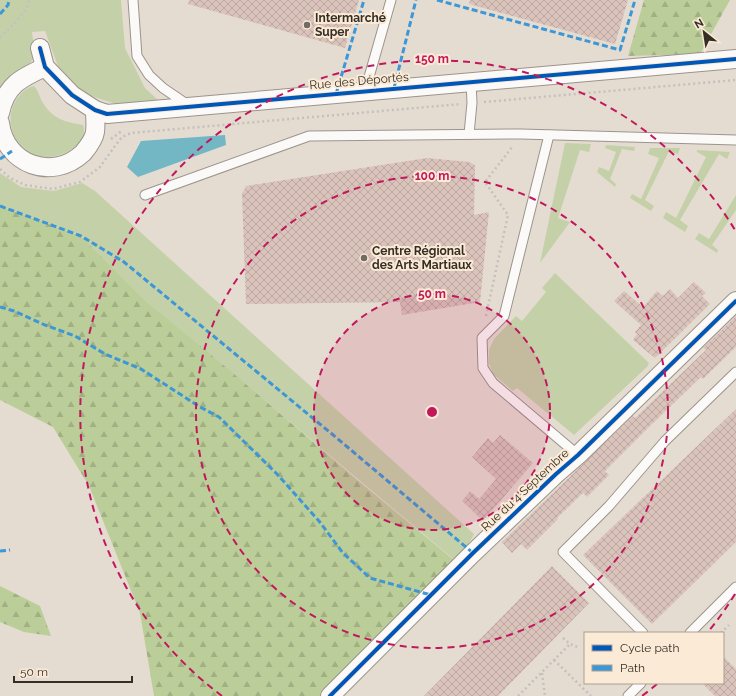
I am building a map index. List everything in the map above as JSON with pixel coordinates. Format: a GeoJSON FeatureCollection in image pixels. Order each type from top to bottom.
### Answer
{"type":"FeatureCollection","features":[{"type":"Feature","properties":{"kind":"street","name":"Rue des Déportés"},"geometry":{"type":"LineString","coordinates":[[40,48],[45,67],[72,96],[95,110],[107,114],[736,59]]}},
{"type":"Feature","properties":{"kind":"street"},"geometry":{"type":"LineString","coordinates":[[0,113],[2,102],[10,88],[23,77],[45,67]]}},
{"type":"Feature","properties":{"kind":"street"},"geometry":{"type":"LineString","coordinates":[[0,123],[1,132],[8,146],[18,157],[32,165],[47,168],[62,166],[76,159],[88,147],[95,132],[95,110]]}},
{"type":"Feature","properties":{"kind":"street","name":"Rue du 4 Septembre"},"geometry":{"type":"LineString","coordinates":[[330,696],[473,553],[578,455],[736,301]]}},
{"type":"Feature","properties":{"kind":"lane"},"geometry":{"type":"LineString","coordinates":[[133,0],[137,56],[149,75],[163,88],[189,106]]}},
{"type":"Feature","properties":{"kind":"lane"},"geometry":{"type":"LineString","coordinates":[[365,91],[391,0]]}},
{"type":"Feature","properties":{"kind":"lane"},"geometry":{"type":"LineString","coordinates":[[469,134],[472,103],[472,82]]}},
{"type":"Feature","properties":{"kind":"lane"},"geometry":{"type":"LineString","coordinates":[[145,195],[302,137],[309,136],[521,134],[736,140]]}},
{"type":"Feature","properties":{"kind":"lane"},"geometry":{"type":"LineString","coordinates":[[549,135],[504,316],[482,338],[482,368],[493,383],[578,455]]}},
{"type":"Feature","properties":{"kind":"lane"},"geometry":{"type":"LineString","coordinates":[[642,632],[563,552],[609,506],[664,442],[736,372]]}},
{"type":"Feature","properties":{"kind":"lane"},"geometry":{"type":"LineString","coordinates":[[691,632],[736,587]]}},
{"type":"Feature","properties":{"kind":"lane"},"geometry":{"type":"LineString","coordinates":[[628,696],[640,684]]}},
{"type":"Feature","properties":{"kind":"path"},"geometry":{"type":"LineString","coordinates":[[0,37],[9,29],[28,6],[29,0]]}},
{"type":"Feature","properties":{"kind":"path"},"geometry":{"type":"LineString","coordinates":[[0,169],[10,178],[25,185],[53,189],[80,182],[100,167],[114,146],[122,137],[131,132],[736,80]]}},
{"type":"Feature","properties":{"kind":"path"},"geometry":{"type":"LineString","coordinates":[[110,142],[112,137],[126,129]]}},
{"type":"Feature","properties":{"kind":"path"},"geometry":{"type":"LineString","coordinates":[[482,338],[508,215],[485,182],[521,134]]}},
{"type":"Feature","properties":{"kind":"path"},"geometry":{"type":"LineString","coordinates":[[722,632],[729,625]]}},
{"type":"Feature","properties":{"kind":"path"},"geometry":{"type":"LineString","coordinates":[[563,638],[570,644],[580,648]]}},
{"type":"Feature","properties":{"kind":"path"},"geometry":{"type":"LineString","coordinates":[[518,696],[570,644]]}},
{"type":"Feature","properties":{"kind":"path"},"geometry":{"type":"LineString","coordinates":[[554,660],[591,696]]}},
{"type":"Feature","properties":{"kind":"path"},"geometry":{"type":"LineString","coordinates":[[542,672],[545,696]]}},
{"type":"Feature","properties":{"kind":"green space"},"geometry":{"type":"Polygon","coordinates":[[[0,0],[121,0],[125,48],[145,88],[162,104],[116,104],[85,94],[59,69],[45,31],[32,32],[35,56],[27,67],[0,90],[0,0]]]}},
{"type":"Feature","properties":{"kind":"green space"},"geometry":{"type":"Polygon","coordinates":[[[644,0],[730,0],[700,54],[628,56],[644,0]]]}},
{"type":"Feature","properties":{"kind":"green space"},"geometry":{"type":"Polygon","coordinates":[[[34,86],[43,103],[51,113],[65,121],[83,125],[84,132],[82,139],[72,149],[65,153],[50,157],[35,155],[27,151],[21,145],[12,131],[11,114],[13,106],[21,93],[34,86]]]}},
{"type":"Feature","properties":{"kind":"green space"},"geometry":{"type":"Polygon","coordinates":[[[565,143],[591,144],[589,152],[580,150],[558,218],[570,222],[540,263],[565,143]]]}},
{"type":"Feature","properties":{"kind":"green space"},"geometry":{"type":"Polygon","coordinates":[[[606,145],[635,147],[634,151],[622,149],[610,179],[616,184],[615,187],[597,172],[599,167],[609,171],[616,152],[605,148],[606,145]]]}},
{"type":"Feature","properties":{"kind":"green space"},"geometry":{"type":"Polygon","coordinates":[[[650,148],[680,148],[678,154],[669,151],[645,200],[654,206],[651,211],[630,198],[632,194],[641,199],[659,158],[648,154],[650,148]]]}},
{"type":"Feature","properties":{"kind":"green space"},"geometry":{"type":"Polygon","coordinates":[[[697,150],[730,152],[727,159],[719,154],[680,220],[688,226],[685,232],[663,218],[666,212],[676,218],[706,157],[697,152],[697,150]]]}},
{"type":"Feature","properties":{"kind":"green space"},"geometry":{"type":"Polygon","coordinates":[[[0,173],[21,187],[54,191],[82,183],[95,191],[474,534],[458,563],[146,301],[81,236],[0,206],[0,173]]]}},
{"type":"Feature","properties":{"kind":"green space"},"geometry":{"type":"Polygon","coordinates":[[[736,195],[736,210],[712,245],[718,250],[717,253],[695,239],[699,233],[709,239],[736,195]]]}},
{"type":"Feature","properties":{"kind":"green space"},"geometry":{"type":"Polygon","coordinates":[[[0,206],[81,236],[146,301],[461,566],[330,696],[154,696],[140,613],[89,486],[53,427],[0,400],[0,206]]]}},
{"type":"Feature","properties":{"kind":"green space"},"geometry":{"type":"Polygon","coordinates":[[[555,273],[649,363],[647,367],[574,435],[517,388],[513,391],[493,374],[489,363],[489,350],[494,339],[516,316],[522,321],[546,292],[542,288],[555,273]]]}},
{"type":"Feature","properties":{"kind":"green space"},"geometry":{"type":"Polygon","coordinates":[[[0,586],[40,606],[51,636],[24,632],[0,622],[0,586]]]}},
{"type":"Feature","properties":{"kind":"water"},"geometry":{"type":"Polygon","coordinates":[[[225,135],[226,145],[138,177],[127,167],[141,141],[225,135]]]}},
{"type":"Feature","properties":{"kind":"building","name":"Intermarché Super"},"geometry":{"type":"Polygon","coordinates":[[[189,0],[359,0],[345,48],[188,4],[189,0]]]}},
{"type":"Feature","properties":{"kind":"building"},"geometry":{"type":"Polygon","coordinates":[[[470,0],[628,0],[615,44],[469,4],[470,0]]]}},
{"type":"Feature","properties":{"kind":"building","name":"Centre Régional des Arts Martiaux"},"geometry":{"type":"Polygon","coordinates":[[[427,158],[469,162],[475,165],[474,215],[489,212],[480,302],[402,315],[400,302],[246,304],[242,194],[246,186],[427,158]]]}},
{"type":"Feature","properties":{"kind":"building"},"geometry":{"type":"Polygon","coordinates":[[[694,282],[706,293],[702,296],[710,304],[655,358],[633,340],[637,334],[635,332],[641,325],[614,301],[624,291],[643,307],[657,291],[663,296],[670,289],[678,298],[694,282]]]}},
{"type":"Feature","properties":{"kind":"building"},"geometry":{"type":"Polygon","coordinates":[[[736,316],[736,347],[703,379],[701,377],[605,471],[609,475],[587,497],[583,493],[527,550],[521,544],[512,553],[502,542],[633,416],[635,418],[706,350],[703,348],[736,316]]]}},
{"type":"Feature","properties":{"kind":"building"},"geometry":{"type":"Polygon","coordinates":[[[736,409],[736,542],[652,624],[583,555],[736,409]]]}},
{"type":"Feature","properties":{"kind":"building"},"geometry":{"type":"Polygon","coordinates":[[[500,435],[533,463],[483,521],[462,501],[470,491],[479,499],[496,479],[472,457],[488,438],[493,443],[500,435]]]}},
{"type":"Feature","properties":{"kind":"building"},"geometry":{"type":"Polygon","coordinates":[[[552,566],[589,603],[498,696],[424,696],[552,566]]]}},
{"type":"Feature","properties":{"kind":"building"},"geometry":{"type":"Polygon","coordinates":[[[724,657],[736,669],[736,696],[715,696],[703,684],[724,684],[724,657]]]}},
{"type":"Feature","properties":{"kind":"marked path"},"geometry":{"type":"LineString","coordinates":[[0,14],[8,5],[9,0]]}},
{"type":"Feature","properties":{"kind":"marked path"},"geometry":{"type":"LineString","coordinates":[[336,94],[364,0]]}},
{"type":"Feature","properties":{"kind":"marked path"},"geometry":{"type":"LineString","coordinates":[[394,88],[416,0]]}},
{"type":"Feature","properties":{"kind":"marked path"},"geometry":{"type":"LineString","coordinates":[[437,0],[620,50],[635,0]]}},
{"type":"Feature","properties":{"kind":"marked path"},"geometry":{"type":"LineString","coordinates":[[0,159],[12,151]]}},
{"type":"Feature","properties":{"kind":"marked path"},"geometry":{"type":"LineString","coordinates":[[0,206],[81,236],[124,262],[473,553]]}},
{"type":"Feature","properties":{"kind":"marked path"},"geometry":{"type":"LineString","coordinates":[[0,307],[14,311],[75,336],[105,354],[141,369],[200,407],[219,417],[277,474],[319,521],[343,553],[370,578],[431,595]]}},
{"type":"Feature","properties":{"kind":"marked path"},"geometry":{"type":"LineString","coordinates":[[0,551],[10,550]]}},
{"type":"Feature","properties":{"kind":"cycle path"},"geometry":{"type":"LineString","coordinates":[[40,48],[45,67],[72,95],[95,110],[107,114],[736,59]]}},
{"type":"Feature","properties":{"kind":"cycle path"},"geometry":{"type":"LineString","coordinates":[[330,696],[473,553],[578,455],[736,301]]}},
{"type":"Feature","properties":{"kind":"place","name":"Intermarché Super"},"geometry":{"type":"Point","coordinates":[307,25]}},
{"type":"Feature","properties":{"kind":"place","name":"Centre Régional des Arts Martiaux"},"geometry":{"type":"Point","coordinates":[364,258]}}]}
